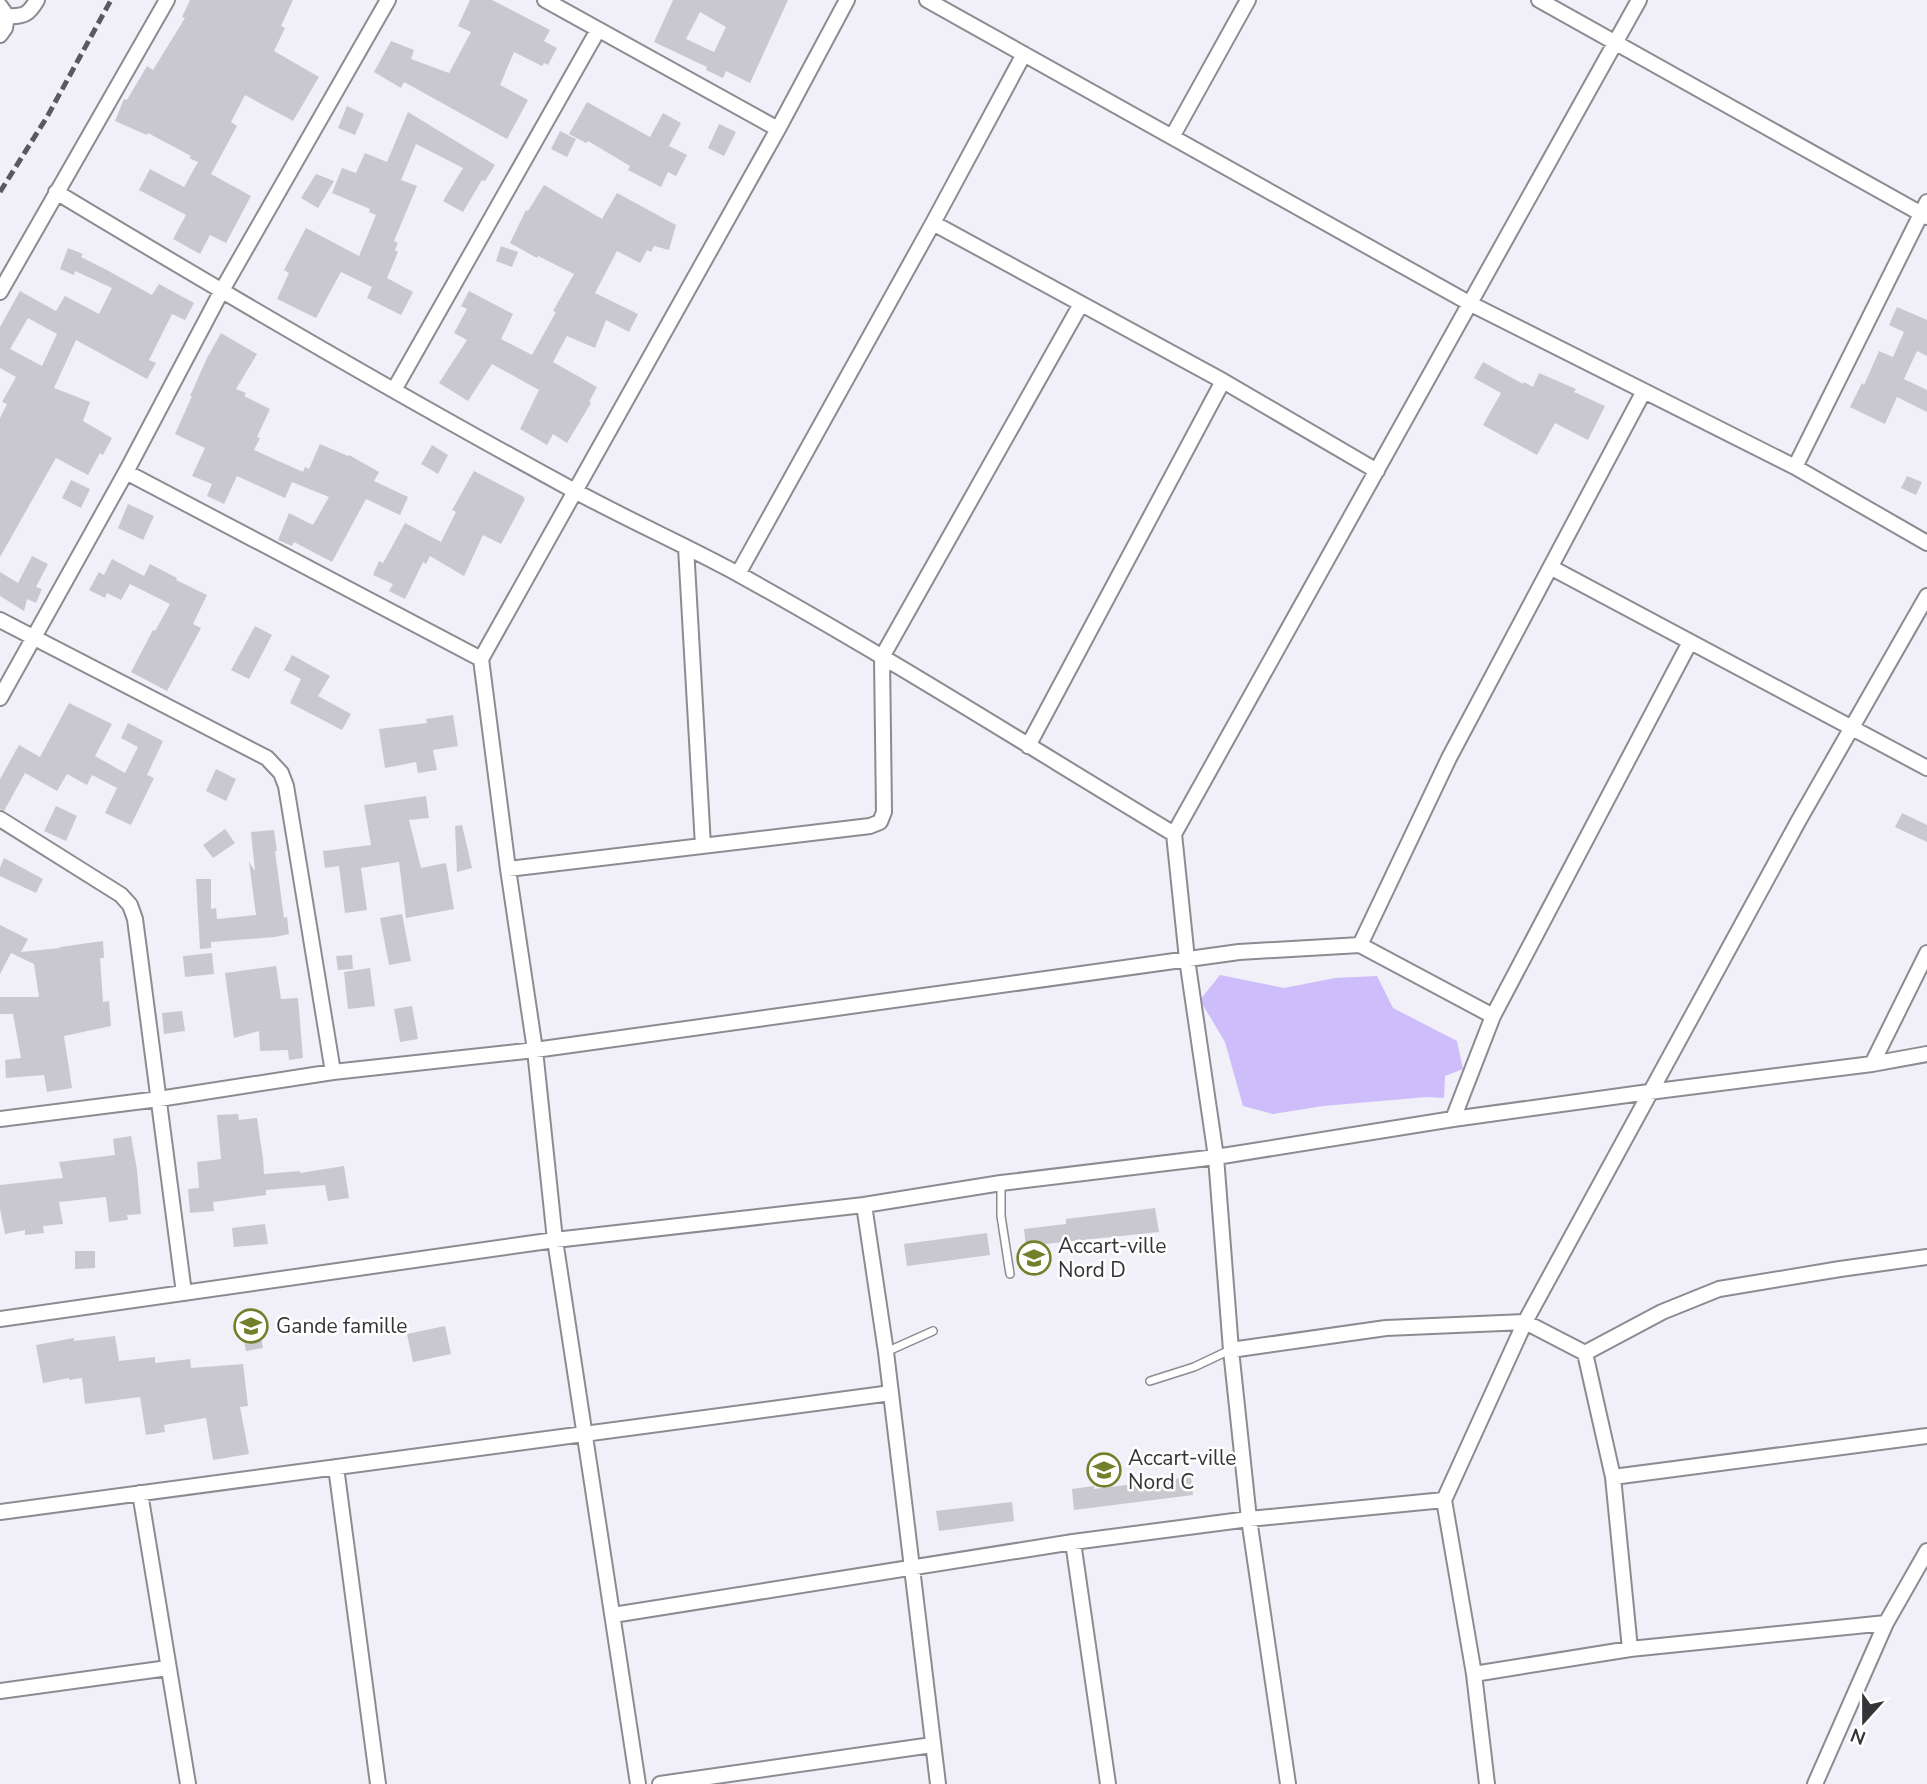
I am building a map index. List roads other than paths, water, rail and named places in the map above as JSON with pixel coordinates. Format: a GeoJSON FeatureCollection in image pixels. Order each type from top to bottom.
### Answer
{"type":"FeatureCollection","features":[{"type":"Feature","properties":{"kind":"street"},"geometry":{"type":"LineString","coordinates":[[0,35],[5,28],[4,11],[20,17],[30,12],[37,0]]}},
{"type":"Feature","properties":{"kind":"street"},"geometry":{"type":"LineString","coordinates":[[0,292],[167,0]]}},
{"type":"Feature","properties":{"kind":"street"},"geometry":{"type":"LineString","coordinates":[[0,698],[126,472],[221,292],[388,0]]}},
{"type":"Feature","properties":{"kind":"street"},"geometry":{"type":"LineString","coordinates":[[545,0],[778,129]]}},
{"type":"Feature","properties":{"kind":"street"},"geometry":{"type":"LineString","coordinates":[[638,1784],[555,1240],[535,1050],[481,659],[778,129],[847,0]]}},
{"type":"Feature","properties":{"kind":"street"},"geometry":{"type":"LineString","coordinates":[[927,0],[1469,303],[1795,467],[1927,543]]}},
{"type":"Feature","properties":{"kind":"street"},"geometry":{"type":"LineString","coordinates":[[1172,137],[1248,0]]}},
{"type":"Feature","properties":{"kind":"street"},"geometry":{"type":"LineString","coordinates":[[1539,0],[1925,211],[1795,467]]}},
{"type":"Feature","properties":{"kind":"street"},"geometry":{"type":"LineString","coordinates":[[1287,1784],[1249,1519],[1231,1350],[1216,1157],[1186,959],[1174,834],[1639,0]]}},
{"type":"Feature","properties":{"kind":"street"},"geometry":{"type":"LineString","coordinates":[[394,390],[598,30]]}},
{"type":"Feature","properties":{"kind":"street"},"geometry":{"type":"LineString","coordinates":[[738,574],[1024,54]]}},
{"type":"Feature","properties":{"kind":"street"},"geometry":{"type":"LineString","coordinates":[[56,192],[221,292],[576,492],[738,574],[882,657],[1174,834]]}},
{"type":"Feature","properties":{"kind":"street"},"geometry":{"type":"LineString","coordinates":[[933,223],[1223,381],[1377,471]]}},
{"type":"Feature","properties":{"kind":"street"},"geometry":{"type":"LineString","coordinates":[[508,869],[870,826],[880,822],[884,812],[882,657],[1082,304]]}},
{"type":"Feature","properties":{"kind":"street"},"geometry":{"type":"LineString","coordinates":[[1028,746],[1223,381]]}},
{"type":"Feature","properties":{"kind":"street"},"geometry":{"type":"LineString","coordinates":[[1360,945],[1450,758],[1644,391]]}},
{"type":"Feature","properties":{"kind":"street"},"geometry":{"type":"LineString","coordinates":[[126,472],[481,659]]}},
{"type":"Feature","properties":{"kind":"street"},"geometry":{"type":"LineString","coordinates":[[686,547],[703,846]]}},
{"type":"Feature","properties":{"kind":"street"},"geometry":{"type":"LineString","coordinates":[[1552,568],[1927,768]]}},
{"type":"Feature","properties":{"kind":"street"},"geometry":{"type":"LineString","coordinates":[[1487,1784],[1474,1674],[1444,1500],[1525,1322],[1799,820],[1927,596]]}},
{"type":"Feature","properties":{"kind":"street"},"geometry":{"type":"LineString","coordinates":[[0,620],[267,758],[281,773],[286,786],[333,1072]]}},
{"type":"Feature","properties":{"kind":"street"},"geometry":{"type":"LineString","coordinates":[[1453,1119],[1493,1016],[1690,642]]}},
{"type":"Feature","properties":{"kind":"street"},"geometry":{"type":"LineString","coordinates":[[0,819],[110,887],[130,905],[135,919],[184,1293]]}},
{"type":"Feature","properties":{"kind":"street"},"geometry":{"type":"LineString","coordinates":[[0,1119],[159,1099],[333,1072],[535,1050],[1239,952],[1360,945],[1493,1016]]}},
{"type":"Feature","properties":{"kind":"street"},"geometry":{"type":"LineString","coordinates":[[1872,1064],[1927,953]]}},
{"type":"Feature","properties":{"kind":"street"},"geometry":{"type":"LineString","coordinates":[[0,1319],[555,1240],[864,1205],[1001,1183],[1216,1157],[1453,1119],[1872,1064],[1927,1054]]}},
{"type":"Feature","properties":{"kind":"street"},"geometry":{"type":"LineString","coordinates":[[864,1205],[886,1352],[938,1784]]}},
{"type":"Feature","properties":{"kind":"street"},"geometry":{"type":"LineString","coordinates":[[1586,1353],[1662,1312],[1719,1289],[1927,1257]]}},
{"type":"Feature","properties":{"kind":"street"},"geometry":{"type":"LineString","coordinates":[[1231,1350],[1385,1328],[1525,1322],[1586,1353]]}},
{"type":"Feature","properties":{"kind":"street"},"geometry":{"type":"LineString","coordinates":[[1586,1353],[1613,1477],[1630,1649]]}},
{"type":"Feature","properties":{"kind":"street"},"geometry":{"type":"LineString","coordinates":[[0,1512],[891,1393]]}},
{"type":"Feature","properties":{"kind":"street"},"geometry":{"type":"LineString","coordinates":[[1613,1477],[1927,1436]]}},
{"type":"Feature","properties":{"kind":"street"},"geometry":{"type":"LineString","coordinates":[[336,1467],[378,1784]]}},
{"type":"Feature","properties":{"kind":"street"},"geometry":{"type":"LineString","coordinates":[[140,1493],[188,1784]]}},
{"type":"Feature","properties":{"kind":"street"},"geometry":{"type":"LineString","coordinates":[[613,1615],[1073,1542],[1249,1519],[1444,1500]]}},
{"type":"Feature","properties":{"kind":"street"},"geometry":{"type":"LineString","coordinates":[[1073,1542],[1108,1784]]}},
{"type":"Feature","properties":{"kind":"street"},"geometry":{"type":"LineString","coordinates":[[1815,1784],[1886,1623],[1927,1551]]}},
{"type":"Feature","properties":{"kind":"street"},"geometry":{"type":"LineString","coordinates":[[1474,1674],[1630,1649],[1886,1623]]}},
{"type":"Feature","properties":{"kind":"street"},"geometry":{"type":"LineString","coordinates":[[0,1691],[168,1668]]}},
{"type":"Feature","properties":{"kind":"street"},"geometry":{"type":"LineString","coordinates":[[660,1784],[932,1745]]}},
{"type":"Feature","properties":{"kind":"lane"},"geometry":{"type":"LineString","coordinates":[[1001,1183],[1001,1216],[1010,1274]]}},
{"type":"Feature","properties":{"kind":"lane"},"geometry":{"type":"LineString","coordinates":[[886,1352],[933,1331]]}},
{"type":"Feature","properties":{"kind":"lane"},"geometry":{"type":"LineString","coordinates":[[1150,1381],[1194,1367],[1231,1350]]}},
{"type":"Feature","properties":{"kind":"railway"},"geometry":{"type":"LineString","coordinates":[[0,192],[47,117],[111,0]]}},
{"type":"Feature","properties":{"kind":"place","name":"Accart-ville Nord D"},"geometry":{"type":"Point","coordinates":[1034,1258]}},
{"type":"Feature","properties":{"kind":"place","name":"Gande famille"},"geometry":{"type":"Point","coordinates":[251,1326]}},
{"type":"Feature","properties":{"kind":"place","name":"Accart-ville Nord C"},"geometry":{"type":"Point","coordinates":[1104,1470]}}]}
